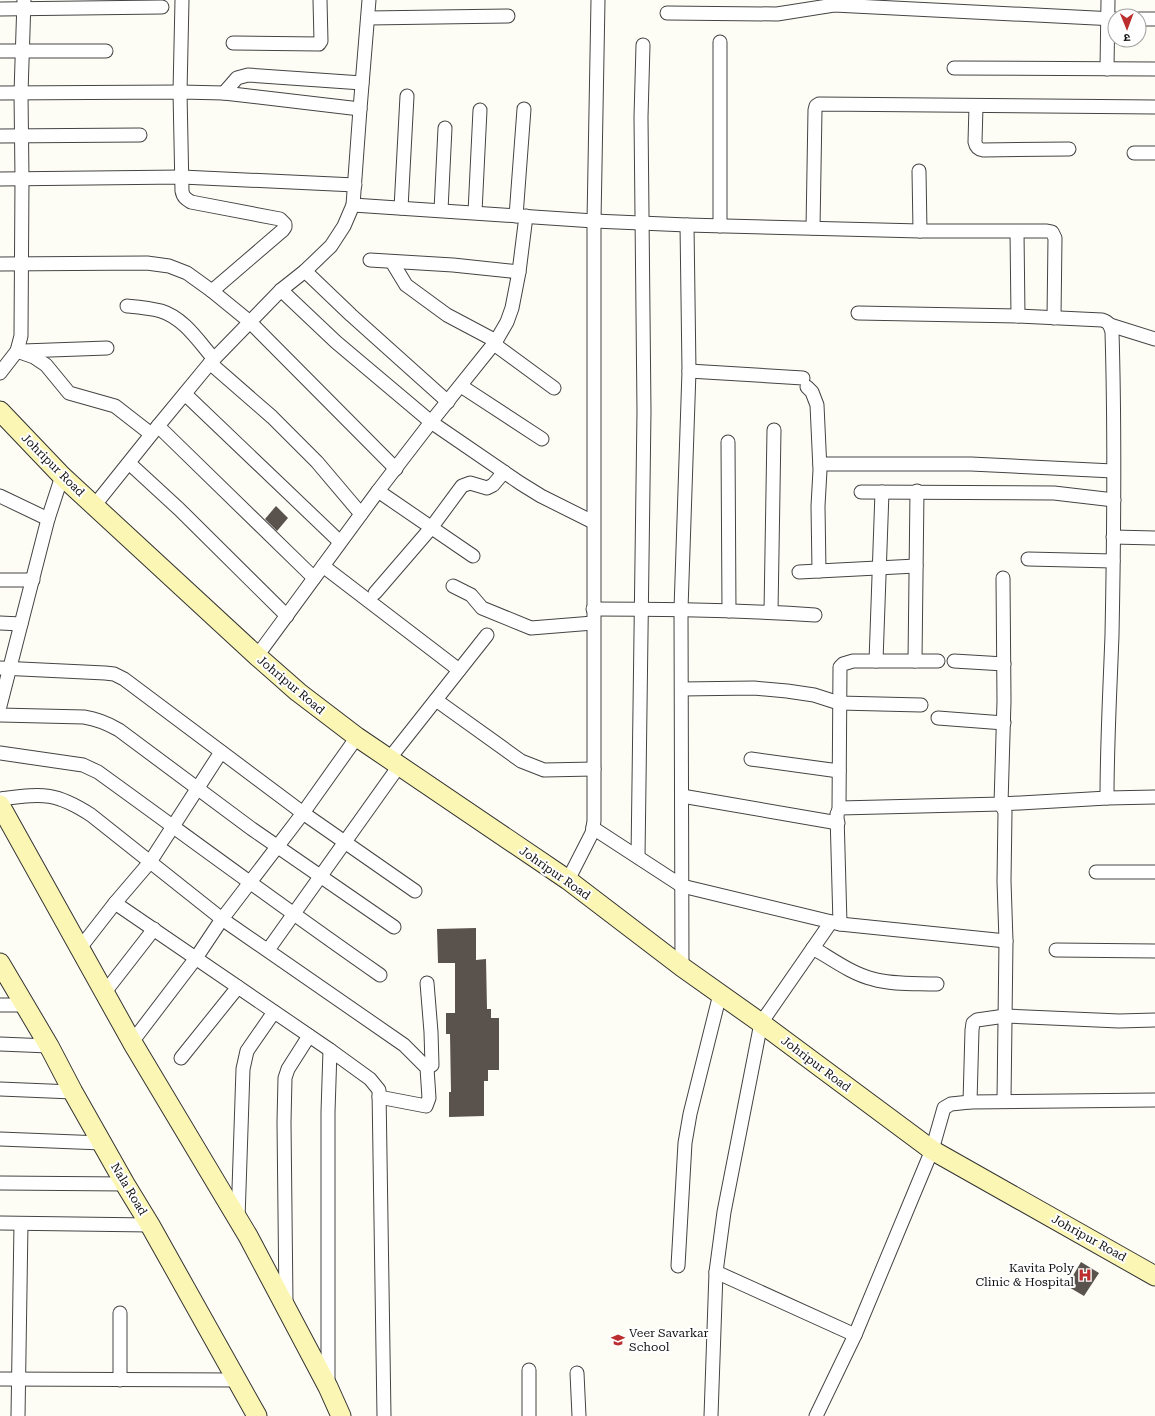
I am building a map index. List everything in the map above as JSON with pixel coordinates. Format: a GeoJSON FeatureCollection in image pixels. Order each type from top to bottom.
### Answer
{"type":"FeatureCollection","features":[{"type":"Feature","properties":{"kind":"street"},"geometry":{"type":"LineString","coordinates":[[182,0],[180,92],[183,195],[191,202],[280,219],[285,224],[283,230],[212,291]]}},
{"type":"Feature","properties":{"kind":"street"},"geometry":{"type":"LineString","coordinates":[[233,43],[319,44],[320,0]]}},
{"type":"Feature","properties":{"kind":"street"},"geometry":{"type":"LineString","coordinates":[[94,506],[212,361],[281,290],[305,271],[331,246],[344,226],[353,205],[369,0]]}},
{"type":"Feature","properties":{"kind":"street"},"geometry":{"type":"LineString","coordinates":[[568,880],[593,828],[594,221],[598,0]]}},
{"type":"Feature","properties":{"kind":"street"},"geometry":{"type":"LineString","coordinates":[[0,373],[17,351],[20,344],[22,326],[21,93],[24,4]]}},
{"type":"Feature","properties":{"kind":"street"},"geometry":{"type":"LineString","coordinates":[[0,8],[24,4],[162,7]]}},
{"type":"Feature","properties":{"kind":"street"},"geometry":{"type":"LineString","coordinates":[[667,13],[777,14],[834,5],[1107,19]]}},
{"type":"Feature","properties":{"kind":"street"},"geometry":{"type":"LineString","coordinates":[[368,18],[508,16]]}},
{"type":"Feature","properties":{"kind":"street"},"geometry":{"type":"LineString","coordinates":[[720,42],[720,226]]}},
{"type":"Feature","properties":{"kind":"street"},"geometry":{"type":"LineString","coordinates":[[638,857],[644,411],[641,124],[643,44]]}},
{"type":"Feature","properties":{"kind":"street"},"geometry":{"type":"LineString","coordinates":[[1107,69],[1109,48]]}},
{"type":"Feature","properties":{"kind":"street"},"geometry":{"type":"LineString","coordinates":[[0,51],[106,51]]}},
{"type":"Feature","properties":{"kind":"street"},"geometry":{"type":"LineString","coordinates":[[954,68],[1155,69]]}},
{"type":"Feature","properties":{"kind":"street"},"geometry":{"type":"LineString","coordinates":[[224,93],[237,78],[248,75],[362,83]]}},
{"type":"Feature","properties":{"kind":"street"},"geometry":{"type":"LineString","coordinates":[[0,93],[224,93],[360,109]]}},
{"type":"Feature","properties":{"kind":"street"},"geometry":{"type":"LineString","coordinates":[[401,208],[407,96]]}},
{"type":"Feature","properties":{"kind":"street"},"geometry":{"type":"LineString","coordinates":[[813,228],[815,110],[816,106],[819,104],[1155,107]]}},
{"type":"Feature","properties":{"kind":"street"},"geometry":{"type":"LineString","coordinates":[[976,106],[975,142],[976,147],[979,149],[1069,150]]}},
{"type":"Feature","properties":{"kind":"street"},"geometry":{"type":"LineString","coordinates":[[257,656],[378,491],[495,342],[507,322],[512,308],[519,272],[524,109]]}},
{"type":"Feature","properties":{"kind":"street"},"geometry":{"type":"LineString","coordinates":[[475,212],[480,110]]}},
{"type":"Feature","properties":{"kind":"street"},"geometry":{"type":"LineString","coordinates":[[441,210],[446,128]]}},
{"type":"Feature","properties":{"kind":"street"},"geometry":{"type":"LineString","coordinates":[[0,136],[140,135]]}},
{"type":"Feature","properties":{"kind":"street"},"geometry":{"type":"LineString","coordinates":[[1134,153],[1155,153]]}},
{"type":"Feature","properties":{"kind":"street"},"geometry":{"type":"LineString","coordinates":[[919,171],[920,231]]}},
{"type":"Feature","properties":{"kind":"street"},"geometry":{"type":"LineString","coordinates":[[0,179],[182,177],[355,185]]}},
{"type":"Feature","properties":{"kind":"street"},"geometry":{"type":"LineString","coordinates":[[353,205],[594,221],[687,225],[920,231],[1047,231],[1052,232],[1054,235],[1054,318]]}},
{"type":"Feature","properties":{"kind":"street"},"geometry":{"type":"LineString","coordinates":[[682,966],[681,610],[689,370],[687,225]]}},
{"type":"Feature","properties":{"kind":"street"},"geometry":{"type":"LineString","coordinates":[[1017,232],[1018,316]]}},
{"type":"Feature","properties":{"kind":"street"},"geometry":{"type":"LineString","coordinates":[[370,260],[453,265],[519,272]]}},
{"type":"Feature","properties":{"kind":"street"},"geometry":{"type":"LineString","coordinates":[[392,262],[406,285],[447,315],[495,342],[554,388]]}},
{"type":"Feature","properties":{"kind":"street"},"geometry":{"type":"LineString","coordinates":[[0,264],[147,263],[169,266],[187,273],[250,322],[396,469]]}},
{"type":"Feature","properties":{"kind":"street"},"geometry":{"type":"LineString","coordinates":[[305,271],[351,315],[448,402]]}},
{"type":"Feature","properties":{"kind":"street"},"geometry":{"type":"LineString","coordinates":[[281,290],[336,342],[431,422],[541,496],[593,522]]}},
{"type":"Feature","properties":{"kind":"street"},"geometry":{"type":"LineString","coordinates":[[127,306],[162,311],[183,324],[212,361],[272,417],[317,462],[361,514]]}},
{"type":"Feature","properties":{"kind":"street"},"geometry":{"type":"LineString","coordinates":[[858,313],[1018,316],[1102,320],[1110,325],[1155,339]]}},
{"type":"Feature","properties":{"kind":"street"},"geometry":{"type":"LineString","coordinates":[[1107,798],[1107,740],[1112,641],[1114,500],[1114,399],[1112,332],[1110,325]]}},
{"type":"Feature","properties":{"kind":"street"},"geometry":{"type":"LineString","coordinates":[[17,351],[107,348]]}},
{"type":"Feature","properties":{"kind":"street"},"geometry":{"type":"LineString","coordinates":[[17,351],[34,357],[46,365],[68,393],[115,406],[155,430],[314,578]]}},
{"type":"Feature","properties":{"kind":"street"},"geometry":{"type":"LineString","coordinates":[[689,370],[805,383],[812,392],[817,405],[820,464],[818,506],[819,571]]}},
{"type":"Feature","properties":{"kind":"street"},"geometry":{"type":"LineString","coordinates":[[461,386],[542,439]]}},
{"type":"Feature","properties":{"kind":"street"},"geometry":{"type":"LineString","coordinates":[[185,394],[340,542]]}},
{"type":"Feature","properties":{"kind":"street","name":"Johripur Road"},"geometry":{"type":"LineString","coordinates":[[0,411],[62,476],[257,656],[298,692],[357,737],[568,880],[932,1150],[1155,1276]]}},
{"type":"Feature","properties":{"kind":"street"},"geometry":{"type":"LineString","coordinates":[[771,612],[774,430]]}},
{"type":"Feature","properties":{"kind":"street"},"geometry":{"type":"LineString","coordinates":[[728,442],[729,611]]}},
{"type":"Feature","properties":{"kind":"street"},"geometry":{"type":"LineString","coordinates":[[129,463],[179,509],[287,616]]}},
{"type":"Feature","properties":{"kind":"street"},"geometry":{"type":"LineString","coordinates":[[820,464],[970,464],[1113,470]]}},
{"type":"Feature","properties":{"kind":"street"},"geometry":{"type":"LineString","coordinates":[[375,593],[431,528],[462,486],[470,483],[487,488],[492,486],[504,472]]}},
{"type":"Feature","properties":{"kind":"street"},"geometry":{"type":"LineString","coordinates":[[0,706],[5,668],[20,624],[33,580],[48,518],[62,476]]}},
{"type":"Feature","properties":{"kind":"street"},"geometry":{"type":"LineString","coordinates":[[378,491],[473,556]]}},
{"type":"Feature","properties":{"kind":"street"},"geometry":{"type":"LineString","coordinates":[[860,492],[917,491],[1054,493],[1114,500]]}},
{"type":"Feature","properties":{"kind":"street"},"geometry":{"type":"LineString","coordinates":[[914,661],[917,491]]}},
{"type":"Feature","properties":{"kind":"street"},"geometry":{"type":"LineString","coordinates":[[876,661],[882,492]]}},
{"type":"Feature","properties":{"kind":"street"},"geometry":{"type":"LineString","coordinates":[[0,496],[48,518]]}},
{"type":"Feature","properties":{"kind":"street"},"geometry":{"type":"LineString","coordinates":[[1113,537],[1155,538]]}},
{"type":"Feature","properties":{"kind":"street"},"geometry":{"type":"LineString","coordinates":[[1028,559],[1113,561]]}},
{"type":"Feature","properties":{"kind":"street"},"geometry":{"type":"LineString","coordinates":[[323,566],[459,670]]}},
{"type":"Feature","properties":{"kind":"street"},"geometry":{"type":"LineString","coordinates":[[799,572],[916,566]]}},
{"type":"Feature","properties":{"kind":"street"},"geometry":{"type":"LineString","coordinates":[[1003,578],[1004,722],[1001,804],[1005,812],[1004,881],[1006,941],[1004,1100]]}},
{"type":"Feature","properties":{"kind":"street"},"geometry":{"type":"LineString","coordinates":[[0,580],[33,580]]}},
{"type":"Feature","properties":{"kind":"street"},"geometry":{"type":"LineString","coordinates":[[453,586],[471,595],[482,608],[531,628],[593,623]]}},
{"type":"Feature","properties":{"kind":"street"},"geometry":{"type":"LineString","coordinates":[[593,609],[815,614]]}},
{"type":"Feature","properties":{"kind":"street"},"geometry":{"type":"LineString","coordinates":[[0,623],[20,624]]}},
{"type":"Feature","properties":{"kind":"street"},"geometry":{"type":"LineString","coordinates":[[268,950],[321,877],[436,700],[487,635]]}},
{"type":"Feature","properties":{"kind":"street"},"geometry":{"type":"LineString","coordinates":[[711,1416],[716,1272],[724,1212],[761,1023],[813,948],[836,923],[839,809],[840,667],[843,664],[853,661],[938,661]]}},
{"type":"Feature","properties":{"kind":"street"},"geometry":{"type":"LineString","coordinates":[[954,661],[1004,664]]}},
{"type":"Feature","properties":{"kind":"street"},"geometry":{"type":"LineString","coordinates":[[5,668],[105,673],[114,674],[124,679],[303,813],[415,891]]}},
{"type":"Feature","properties":{"kind":"street"},"geometry":{"type":"LineString","coordinates":[[682,689],[772,689],[814,695],[839,703],[921,704]]}},
{"type":"Feature","properties":{"kind":"street"},"geometry":{"type":"LineString","coordinates":[[436,700],[521,761],[544,770],[594,769]]}},
{"type":"Feature","properties":{"kind":"street"},"geometry":{"type":"LineString","coordinates":[[0,715],[84,717],[97,719],[119,730],[276,846],[394,928]]}},
{"type":"Feature","properties":{"kind":"street"},"geometry":{"type":"LineString","coordinates":[[938,718],[1004,722]]}},
{"type":"Feature","properties":{"kind":"street"},"geometry":{"type":"LineString","coordinates":[[132,1042],[196,958],[222,919],[276,846],[303,813],[357,737]]}},
{"type":"Feature","properties":{"kind":"street"},"geometry":{"type":"LineString","coordinates":[[80,948],[115,903],[150,862],[197,788],[222,752]]}},
{"type":"Feature","properties":{"kind":"street"},"geometry":{"type":"LineString","coordinates":[[0,753],[83,765],[98,772],[380,975]]}},
{"type":"Feature","properties":{"kind":"street"},"geometry":{"type":"LineString","coordinates":[[751,759],[839,771]]}},
{"type":"Feature","properties":{"kind":"street"},"geometry":{"type":"LineString","coordinates":[[0,799],[40,794],[58,797],[91,815],[222,919],[404,1045],[427,1068],[429,1098],[426,1106],[379,1097]]}},
{"type":"Feature","properties":{"kind":"street"},"geometry":{"type":"LineString","coordinates":[[682,796],[838,823]]}},
{"type":"Feature","properties":{"kind":"street"},"geometry":{"type":"LineString","coordinates":[[839,809],[844,807],[1001,804],[1155,797]]}},
{"type":"Feature","properties":{"kind":"street"},"geometry":{"type":"LineString","coordinates":[[0,805],[132,1042],[238,1219],[286,1305],[328,1387],[341,1416]]}},
{"type":"Feature","properties":{"kind":"street"},"geometry":{"type":"LineString","coordinates":[[593,828],[682,886],[836,923],[1006,941]]}},
{"type":"Feature","properties":{"kind":"street"},"geometry":{"type":"LineString","coordinates":[[1096,872],[1155,872]]}},
{"type":"Feature","properties":{"kind":"street"},"geometry":{"type":"LineString","coordinates":[[115,903],[330,1050],[370,1079],[379,1090],[384,1416]]}},
{"type":"Feature","properties":{"kind":"street"},"geometry":{"type":"LineString","coordinates":[[105,992],[154,929]]}},
{"type":"Feature","properties":{"kind":"street"},"geometry":{"type":"LineString","coordinates":[[813,948],[856,972],[872,979],[886,982],[938,984]]}},
{"type":"Feature","properties":{"kind":"street"},"geometry":{"type":"LineString","coordinates":[[1056,950],[1155,951]]}},
{"type":"Feature","properties":{"kind":"street","name":"Nala Road"},"geometry":{"type":"LineString","coordinates":[[0,963],[49,1046],[72,1092],[150,1225],[257,1416]]}},
{"type":"Feature","properties":{"kind":"street"},"geometry":{"type":"LineString","coordinates":[[427,983],[432,1065],[427,1068]]}},
{"type":"Feature","properties":{"kind":"street"},"geometry":{"type":"LineString","coordinates":[[181,1058],[238,988]]}},
{"type":"Feature","properties":{"kind":"street"},"geometry":{"type":"LineString","coordinates":[[678,1266],[685,1143],[690,1114],[720,994]]}},
{"type":"Feature","properties":{"kind":"street"},"geometry":{"type":"LineString","coordinates":[[0,1006],[24,1005]]}},
{"type":"Feature","properties":{"kind":"street"},"geometry":{"type":"LineString","coordinates":[[238,1219],[243,1069],[248,1051],[274,1012]]}},
{"type":"Feature","properties":{"kind":"street"},"geometry":{"type":"LineString","coordinates":[[970,1102],[972,1030],[973,1024],[977,1020],[1005,1016],[1119,1021],[1155,1020]]}},
{"type":"Feature","properties":{"kind":"street"},"geometry":{"type":"LineString","coordinates":[[286,1305],[284,1078],[309,1036]]}},
{"type":"Feature","properties":{"kind":"street"},"geometry":{"type":"LineString","coordinates":[[0,1044],[49,1046]]}},
{"type":"Feature","properties":{"kind":"street"},"geometry":{"type":"LineString","coordinates":[[328,1387],[328,1112],[330,1050]]}},
{"type":"Feature","properties":{"kind":"street"},"geometry":{"type":"LineString","coordinates":[[0,1090],[72,1092]]}},
{"type":"Feature","properties":{"kind":"street"},"geometry":{"type":"LineString","coordinates":[[816,1416],[855,1335],[932,1150],[944,1108],[951,1104],[1004,1100],[1155,1100]]}},
{"type":"Feature","properties":{"kind":"street"},"geometry":{"type":"LineString","coordinates":[[0,1139],[102,1143]]}},
{"type":"Feature","properties":{"kind":"street"},"geometry":{"type":"LineString","coordinates":[[0,1183],[125,1184]]}},
{"type":"Feature","properties":{"kind":"street"},"geometry":{"type":"LineString","coordinates":[[0,1223],[150,1225]]}},
{"type":"Feature","properties":{"kind":"street"},"geometry":{"type":"LineString","coordinates":[[18,1416],[21,1224]]}},
{"type":"Feature","properties":{"kind":"street"},"geometry":{"type":"LineString","coordinates":[[716,1272],[855,1335]]}},
{"type":"Feature","properties":{"kind":"street"},"geometry":{"type":"LineString","coordinates":[[120,1314],[120,1380]]}},
{"type":"Feature","properties":{"kind":"street"},"geometry":{"type":"LineString","coordinates":[[529,1370],[529,1416]]}},
{"type":"Feature","properties":{"kind":"street"},"geometry":{"type":"LineString","coordinates":[[577,1373],[579,1416]]}},
{"type":"Feature","properties":{"kind":"street"},"geometry":{"type":"LineString","coordinates":[[0,1379],[237,1380]]}},
{"type":"Feature","properties":{"kind":"building"},"geometry":{"type":"Polygon","coordinates":[[[276,506],[288,518],[277,531],[265,519],[276,506]]]}},
{"type":"Feature","properties":{"kind":"building"},"geometry":{"type":"Polygon","coordinates":[[[476,928],[476,960],[486,959],[487,1009],[491,1009],[491,1018],[499,1018],[499,1070],[488,1070],[488,1081],[484,1081],[484,1116],[449,1117],[449,1092],[451,1092],[450,1034],[446,1034],[446,1013],[455,1013],[455,963],[438,963],[437,929],[476,928]]]}},
{"type":"Feature","properties":{"kind":"building"},"geometry":{"type":"Polygon","coordinates":[[[1081,1262],[1099,1273],[1084,1296],[1067,1286],[1081,1262]]]}},
{"type":"Feature","properties":{"kind":"place","name":"Kavita Poly Clinic & Hospital"},"geometry":{"type":"Point","coordinates":[1085,1275]}},
{"type":"Feature","properties":{"kind":"place","name":"Veer Savarkar School"},"geometry":{"type":"Point","coordinates":[618,1340]}}]}
